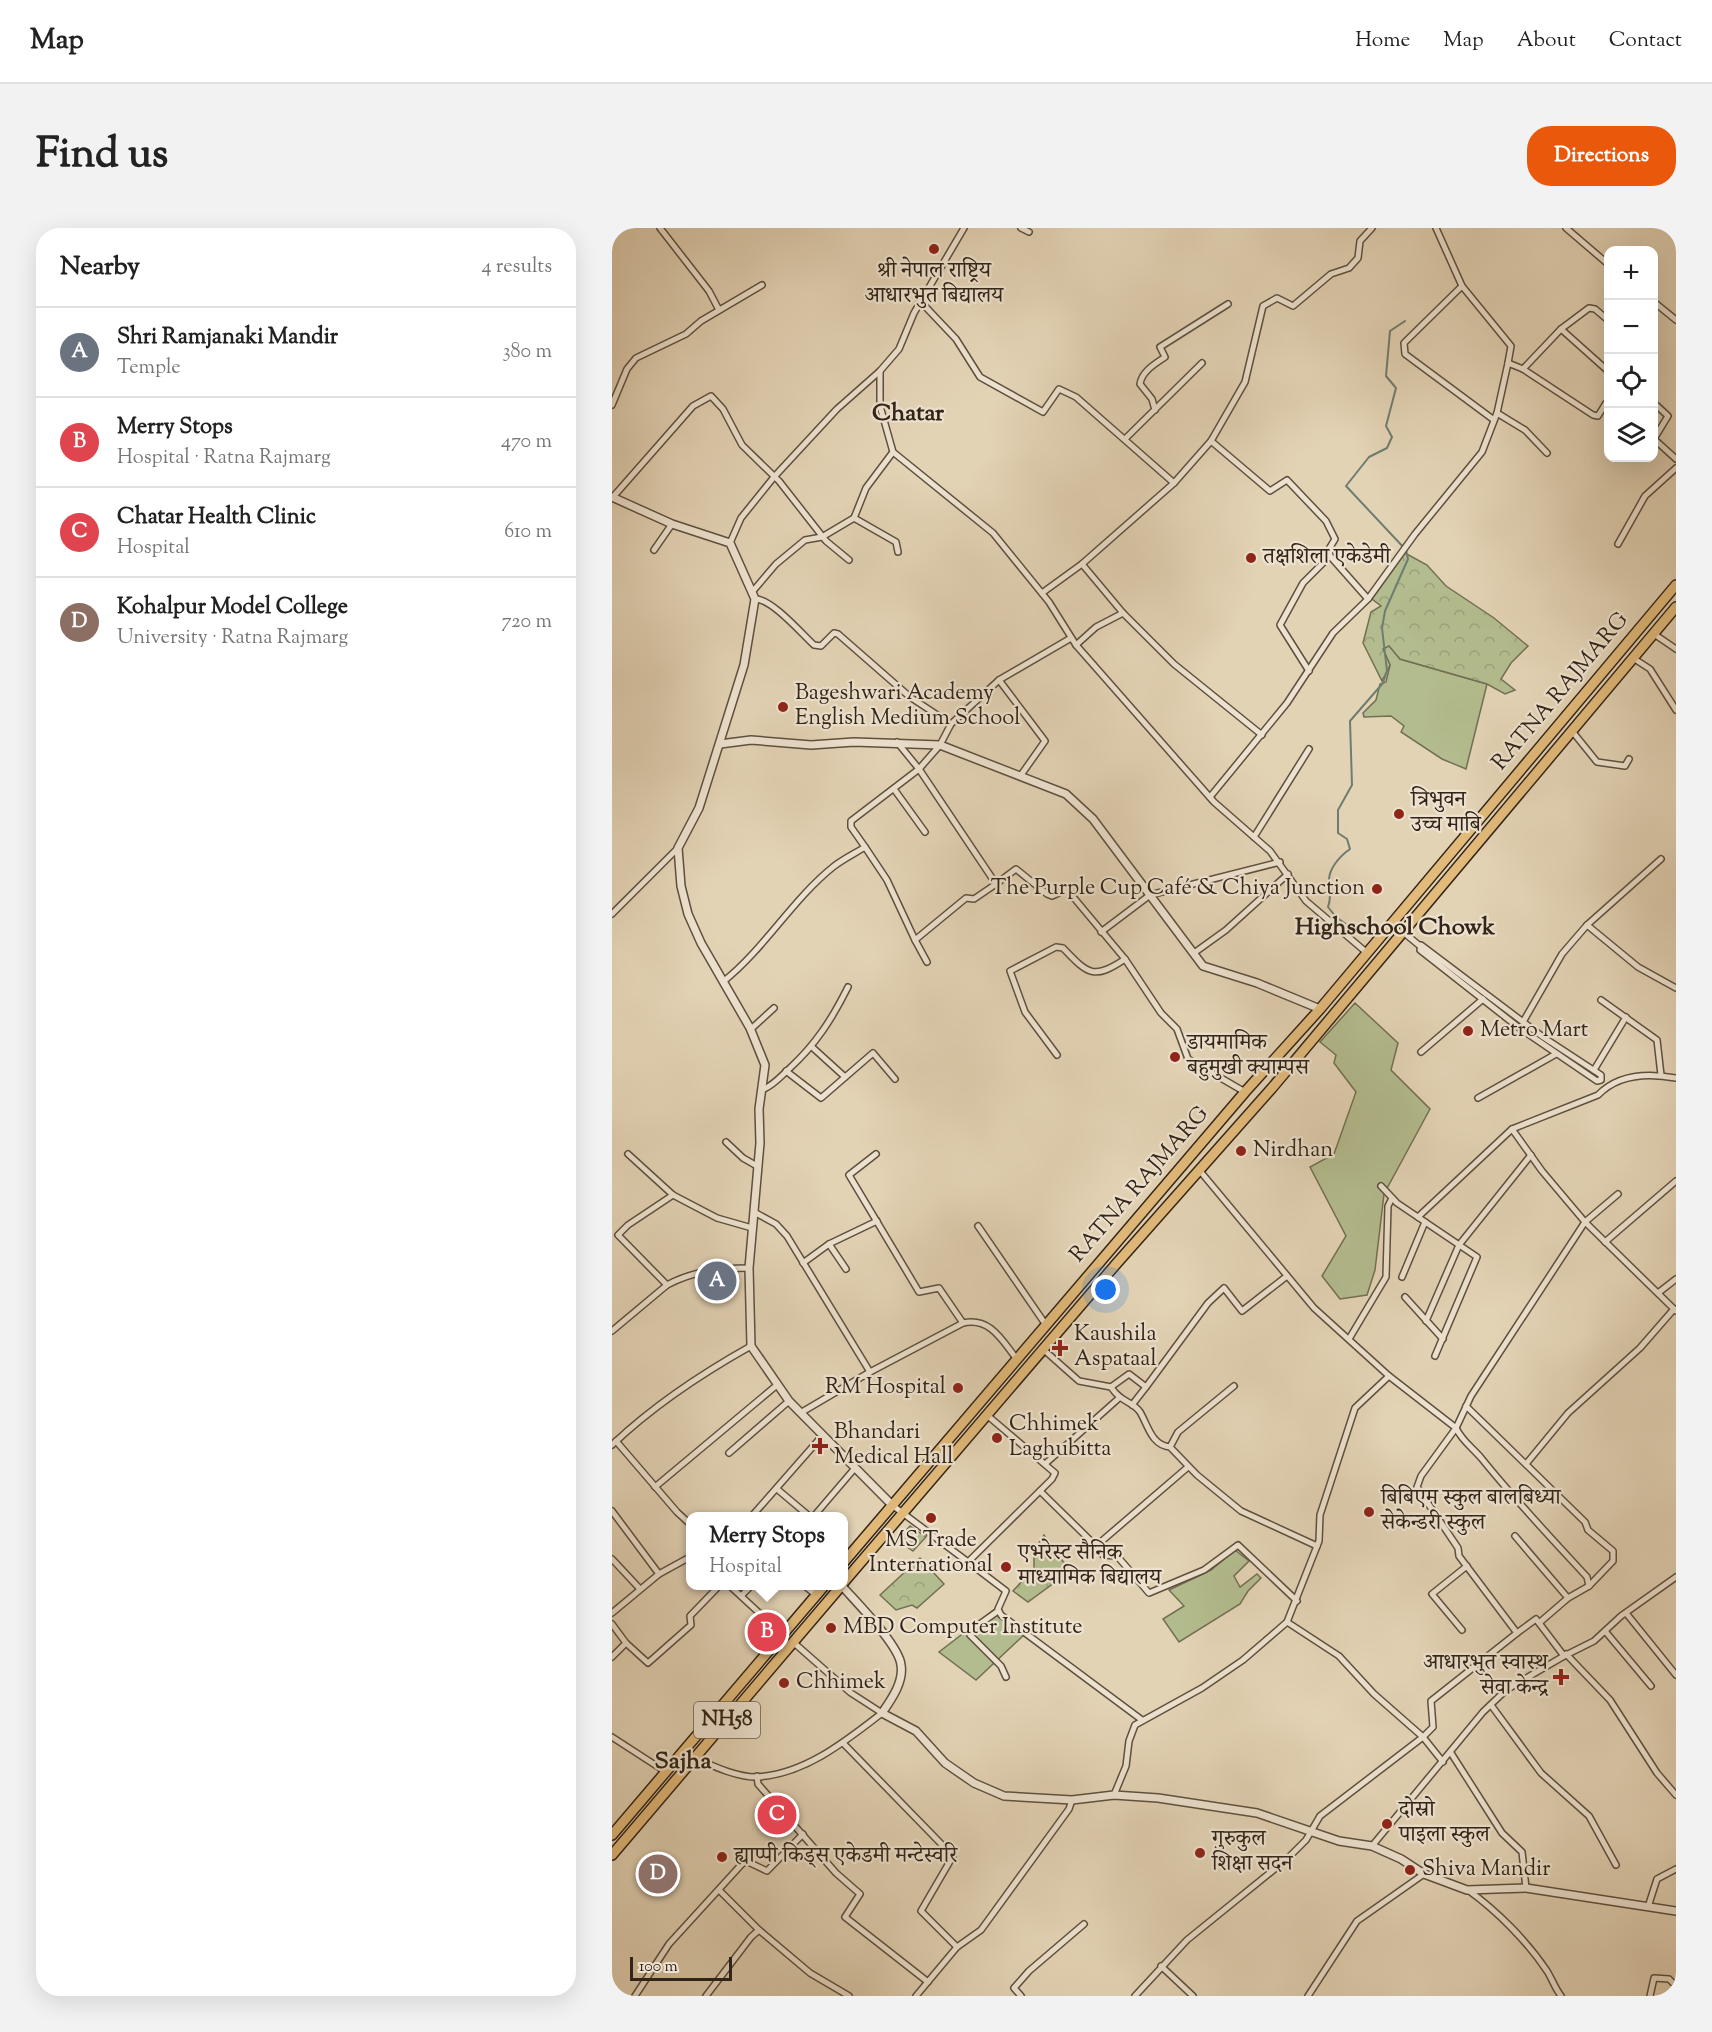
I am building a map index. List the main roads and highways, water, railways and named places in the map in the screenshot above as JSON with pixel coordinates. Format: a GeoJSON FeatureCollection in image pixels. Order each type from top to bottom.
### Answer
{"type":"FeatureCollection","features":[{"type":"Feature","properties":{"kind":"highway","name":"RATNA RAJMARG"},"geometry":{"type":"LineString","coordinates":[[848,1554],[1245,1092],[1320,1009],[1676,585]]}},
{"type":"Feature","properties":{"kind":"highway","name":"RATNA RAJMARG"},"geometry":{"type":"LineString","coordinates":[[848,1578],[1200,1171],[1676,608]]}},
{"type":"Feature","properties":{"kind":"highway","name":"NH58"},"geometry":{"type":"LineString","coordinates":[[612,1835],[667,1772],[687,1744],[820,1590]]}},
{"type":"Feature","properties":{"kind":"highway","name":"RATNA RAJMARG"},"geometry":{"type":"LineString","coordinates":[[612,1855],[838,1590]]}},
{"type":"Feature","properties":{"kind":"waterway"},"geometry":{"type":"LineString","coordinates":[[1361,935],[1336,917],[1328,907],[1329,877],[1335,863],[1350,849],[1347,839],[1338,833],[1338,810],[1352,785],[1350,721],[1383,683],[1387,671],[1382,628],[1385,611],[1408,559],[1406,550],[1346,486],[1369,457],[1387,448],[1392,437],[1386,426],[1396,388],[1386,376],[1390,331],[1405,321]]}},
{"type":"Feature","properties":{"kind":"place","name":"श्री नेपाल राष्ट्रिय आधारभुत बिद्यालय"},"geometry":{"type":"Point","coordinates":[934,249]}},
{"type":"Feature","properties":{"kind":"place","name":"तक्षशिला एकेडेमी"},"geometry":{"type":"Point","coordinates":[1251,558]}},
{"type":"Feature","properties":{"kind":"place","name":"Bageshwari Academy English Medium School"},"geometry":{"type":"Point","coordinates":[783,707]}},
{"type":"Feature","properties":{"kind":"place","name":"त्रिभुवन उच्च माबि"},"geometry":{"type":"Point","coordinates":[1399,814]}},
{"type":"Feature","properties":{"kind":"place","name":"The Purple Cup Café & Chiya Junction"},"geometry":{"type":"Point","coordinates":[1377,889]}},
{"type":"Feature","properties":{"kind":"place","name":"Metro Mart"},"geometry":{"type":"Point","coordinates":[1468,1031]}},
{"type":"Feature","properties":{"kind":"place","name":"डायमामिक बहुमुखी क्याम्पस"},"geometry":{"type":"Point","coordinates":[1175,1057]}},
{"type":"Feature","properties":{"kind":"place","name":"Nirdhan"},"geometry":{"type":"Point","coordinates":[1241,1151]}},
{"type":"Feature","properties":{"kind":"place","name":"Shri Ramjanaki Mandir"},"geometry":{"type":"Point","coordinates":[717,1281]}},
{"type":"Feature","properties":{"kind":"place","name":"Kaushila Aspataal"},"geometry":{"type":"Point","coordinates":[1060,1348]}},
{"type":"Feature","properties":{"kind":"place","name":"RM Hospital"},"geometry":{"type":"Point","coordinates":[958,1388]}},
{"type":"Feature","properties":{"kind":"place","name":"Chhimek Laghubitta"},"geometry":{"type":"Point","coordinates":[997,1438]}},
{"type":"Feature","properties":{"kind":"place","name":"Bhandari Medical Hall"},"geometry":{"type":"Point","coordinates":[820,1446]}},
{"type":"Feature","properties":{"kind":"place","name":"बिबिएम स्कुल बालबिध्या सेकेन्डरी स्कुल"},"geometry":{"type":"Point","coordinates":[1369,1512]}},
{"type":"Feature","properties":{"kind":"place","name":"MS Trade International"},"geometry":{"type":"Point","coordinates":[931,1518]}},
{"type":"Feature","properties":{"kind":"place","name":"एभरेस्ट सैनिक माध्यामिक बिद्यालय"},"geometry":{"type":"Point","coordinates":[1006,1567]}},
{"type":"Feature","properties":{"kind":"place","name":"MBD Computer Institute"},"geometry":{"type":"Point","coordinates":[831,1628]}},
{"type":"Feature","properties":{"kind":"place","name":"Merry Stops"},"geometry":{"type":"Point","coordinates":[767,1632]}},
{"type":"Feature","properties":{"kind":"place","name":"आधारभुत स्वास्थ सेवा केन्द्र"},"geometry":{"type":"Point","coordinates":[1561,1677]}},
{"type":"Feature","properties":{"kind":"place","name":"Chhimek"},"geometry":{"type":"Point","coordinates":[784,1683]}},
{"type":"Feature","properties":{"kind":"place","name":"Chatar Health Clinic"},"geometry":{"type":"Point","coordinates":[777,1815]}},
{"type":"Feature","properties":{"kind":"place","name":"दोस्रो पाइला स्कुल"},"geometry":{"type":"Point","coordinates":[1387,1824]}},
{"type":"Feature","properties":{"kind":"place","name":"गुरुकुल शिक्षा सदन"},"geometry":{"type":"Point","coordinates":[1200,1853]}},
{"type":"Feature","properties":{"kind":"place","name":"ह्याप्पी किड्स एकेडमी मन्टेस्वरि"},"geometry":{"type":"Point","coordinates":[722,1857]}},
{"type":"Feature","properties":{"kind":"place","name":"Shiva Mandir"},"geometry":{"type":"Point","coordinates":[1410,1870]}},
{"type":"Feature","properties":{"kind":"place","name":"Kohalpur Model College"},"geometry":{"type":"Point","coordinates":[658,1874]}},
{"type":"Feature","properties":{"kind":"district","name":"Chatar"},"geometry":{"type":"Point","coordinates":[908,414]}},
{"type":"Feature","properties":{"kind":"district","name":"Highschool Chowk"},"geometry":{"type":"Point","coordinates":[1395,928]}},
{"type":"Feature","properties":{"kind":"district","name":"Sajha"},"geometry":{"type":"Point","coordinates":[683,1762]}}]}
